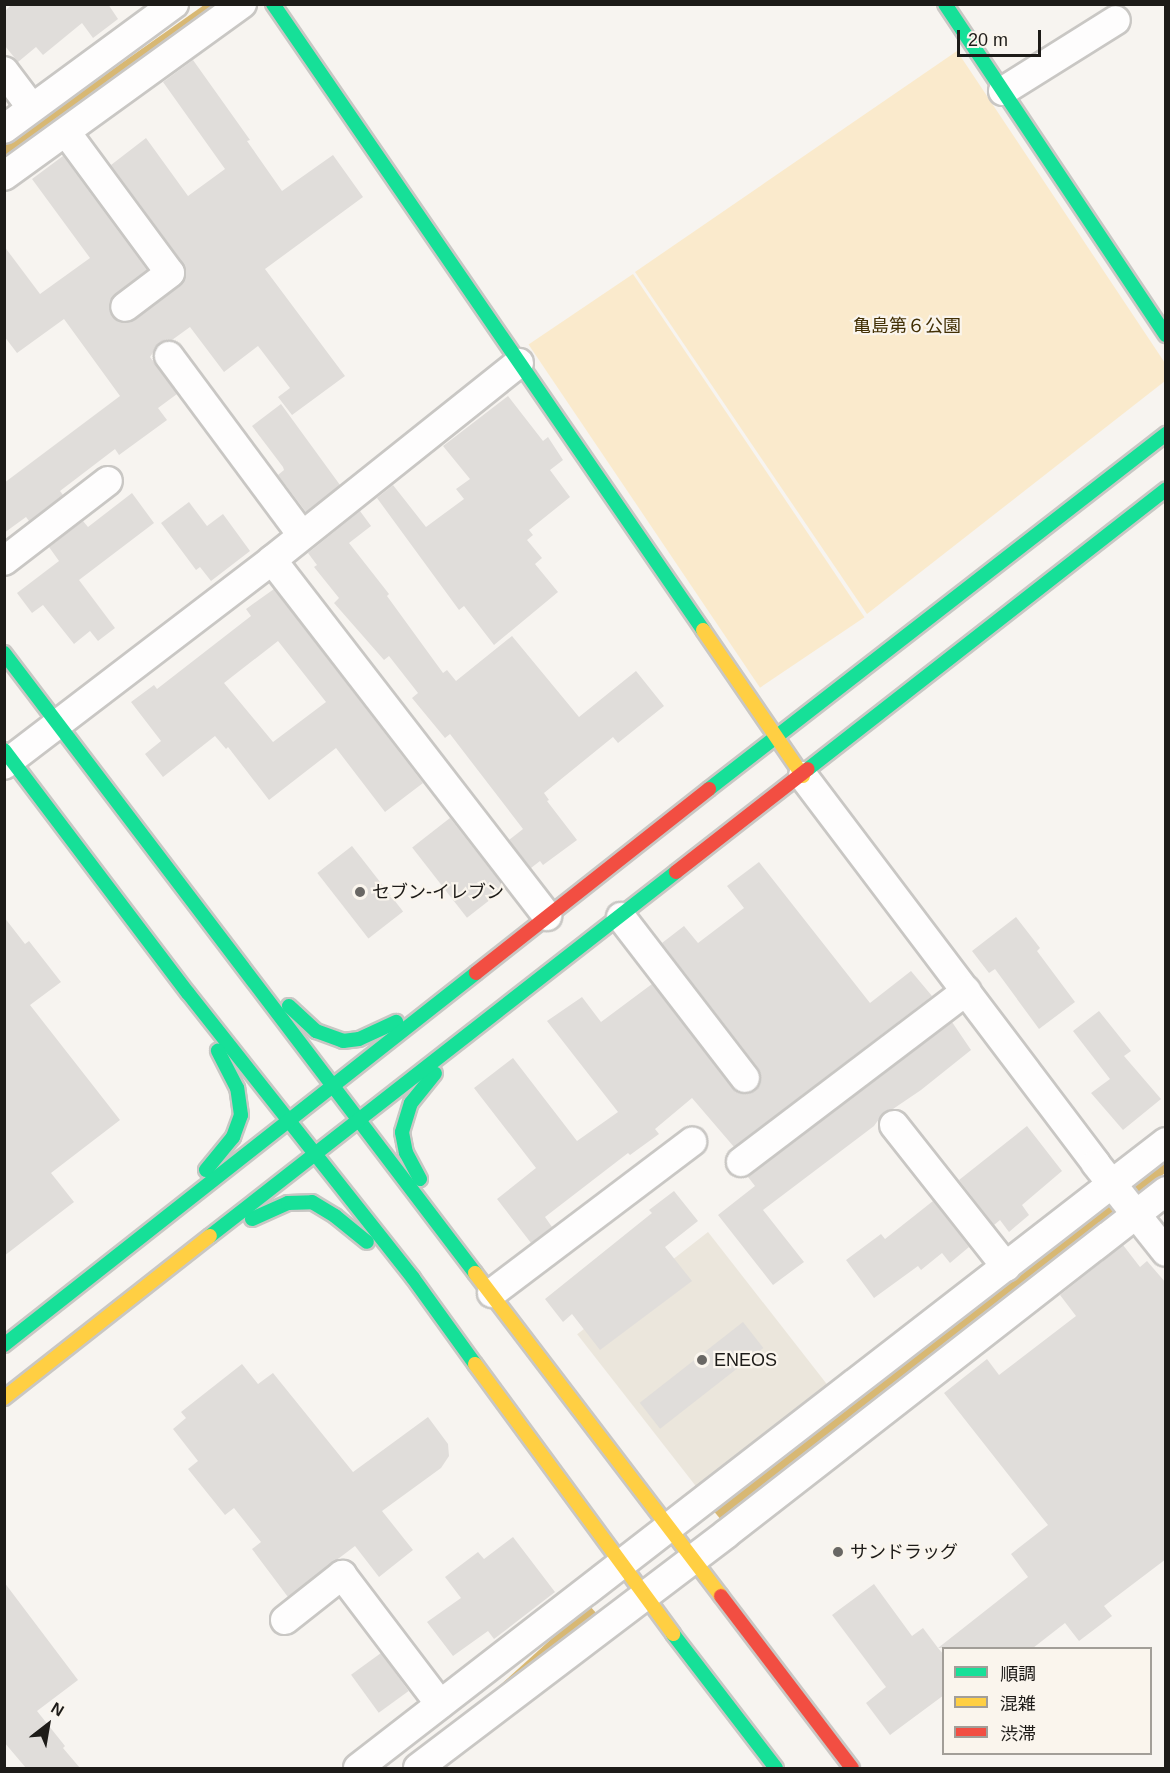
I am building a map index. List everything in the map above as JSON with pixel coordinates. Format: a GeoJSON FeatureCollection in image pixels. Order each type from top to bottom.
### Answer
{"type":"FeatureCollection","features":[{"type":"Feature","properties":{"kind":"street"},"geometry":{"type":"LineString","coordinates":[[4,129],[174,4]]}},
{"type":"Feature","properties":{"kind":"street"},"geometry":{"type":"LineString","coordinates":[[4,176],[242,4]]}},
{"type":"Feature","properties":{"kind":"street"},"geometry":{"type":"LineString","coordinates":[[273,4],[391,173],[775,737],[1166,1252]]}},
{"type":"Feature","properties":{"kind":"street"},"geometry":{"type":"LineString","coordinates":[[945,4],[1166,335]]}},
{"type":"Feature","properties":{"kind":"street"},"geometry":{"type":"LineString","coordinates":[[1003,91],[1116,20]]}},
{"type":"Feature","properties":{"kind":"street"},"geometry":{"type":"LineString","coordinates":[[4,71],[32,108]]}},
{"type":"Feature","properties":{"kind":"street"},"geometry":{"type":"LineString","coordinates":[[66,132],[170,273],[125,307]]}},
{"type":"Feature","properties":{"kind":"street"},"geometry":{"type":"LineString","coordinates":[[170,356],[302,535]]}},
{"type":"Feature","properties":{"kind":"street"},"geometry":{"type":"LineString","coordinates":[[519,363],[272,560],[58,724],[7,758],[188,993],[413,1278],[621,1565],[776,1768]]}},
{"type":"Feature","properties":{"kind":"street"},"geometry":{"type":"LineString","coordinates":[[4,1345],[144,1237],[775,737],[1166,434]]}},
{"type":"Feature","properties":{"kind":"street"},"geometry":{"type":"LineString","coordinates":[[4,561],[108,482]]}},
{"type":"Feature","properties":{"kind":"street"},"geometry":{"type":"LineString","coordinates":[[4,1398],[170,1270],[465,1036],[803,776],[1166,489]]}},
{"type":"Feature","properties":{"kind":"street"},"geometry":{"type":"LineString","coordinates":[[272,560],[547,916]]}},
{"type":"Feature","properties":{"kind":"street"},"geometry":{"type":"LineString","coordinates":[[4,653],[852,1768]]}},
{"type":"Feature","properties":{"kind":"street"},"geometry":{"type":"LineString","coordinates":[[621,917],[746,1078]]}},
{"type":"Feature","properties":{"kind":"street"},"geometry":{"type":"LineString","coordinates":[[235,956],[316,1032],[343,1041],[359,1040],[438,1003]]}},
{"type":"Feature","properties":{"kind":"street"},"geometry":{"type":"LineString","coordinates":[[741,1162],[966,991]]}},
{"type":"Feature","properties":{"kind":"street"},"geometry":{"type":"LineString","coordinates":[[144,1237],[222,1152],[233,1137],[241,1115],[237,1088],[188,993]]}},
{"type":"Feature","properties":{"kind":"street"},"geometry":{"type":"LineString","coordinates":[[452,1242],[406,1153],[402,1132],[411,1103],[465,1036]]}},
{"type":"Feature","properties":{"kind":"street"},"geometry":{"type":"LineString","coordinates":[[894,1125],[1006,1267]]}},
{"type":"Feature","properties":{"kind":"street"},"geometry":{"type":"LineString","coordinates":[[492,1293],[692,1142]]}},
{"type":"Feature","properties":{"kind":"street"},"geometry":{"type":"LineString","coordinates":[[417,1768],[693,1559],[1124,1199],[1166,1142]]}},
{"type":"Feature","properties":{"kind":"street"},"geometry":{"type":"LineString","coordinates":[[358,1768],[1006,1267],[1124,1199],[1166,1191]]}},
{"type":"Feature","properties":{"kind":"street"},"geometry":{"type":"LineString","coordinates":[[170,1270],[260,1215],[288,1203],[312,1203],[335,1216],[413,1278]]}},
{"type":"Feature","properties":{"kind":"street"},"geometry":{"type":"LineString","coordinates":[[285,1620],[342,1575],[440,1704]]}},
{"type":"Feature","properties":{"kind":"shaded area"},"geometry":{"type":"Polygon","coordinates":[[[204,5],[225,5],[5,161],[4,146],[204,5]]]}},
{"type":"Feature","properties":{"kind":"shaded area"},"geometry":{"type":"Polygon","coordinates":[[[1165,1157],[1165,1173],[722,1521],[712,1509],[1165,1157]]]}},
{"type":"Feature","properties":{"kind":"shaded area","name":"ENEOS"},"geometry":{"type":"Polygon","coordinates":[[[708,1232],[829,1387],[698,1489],[577,1334],[708,1232]]]}},
{"type":"Feature","properties":{"kind":"shaded area"},"geometry":{"type":"Polygon","coordinates":[[[589,1605],[598,1615],[427,1768],[408,1768],[589,1605]]]}},
{"type":"Feature","properties":{"kind":"green space","name":"亀島第６公園"},"geometry":{"type":"Polygon","coordinates":[[[957,51],[1165,363],[1165,381],[867,614],[635,272],[957,51]]]}},
{"type":"Feature","properties":{"kind":"green space"},"geometry":{"type":"Polygon","coordinates":[[[633,274],[865,617],[760,688],[529,344],[633,274]]]}},
{"type":"Feature","properties":{"kind":"building"},"geometry":{"type":"Polygon","coordinates":[[[12,4],[108,4],[118,19],[93,38],[82,23],[43,55],[36,47],[18,62],[5,46],[5,11],[12,4]]]}},
{"type":"Feature","properties":{"kind":"building"},"geometry":{"type":"Polygon","coordinates":[[[193,60],[250,140],[247,141],[282,191],[333,155],[363,197],[265,269],[345,376],[292,415],[278,397],[290,388],[258,346],[224,372],[190,327],[172,340],[160,342],[150,357],[177,394],[158,408],[167,420],[119,455],[115,449],[60,491],[63,495],[29,521],[26,517],[4,533],[4,483],[120,396],[64,319],[17,353],[4,336],[4,246],[40,294],[90,258],[32,179],[63,156],[147,270],[110,300],[109,308],[112,317],[126,323],[134,320],[180,286],[185,279],[183,263],[111,165],[146,138],[188,196],[225,169],[163,82],[193,60]]]}},
{"type":"Feature","properties":{"kind":"building"},"geometry":{"type":"Polygon","coordinates":[[[508,396],[543,441],[548,437],[563,460],[550,470],[570,497],[529,530],[533,535],[527,540],[542,558],[535,564],[558,592],[494,645],[464,606],[459,610],[377,498],[393,485],[426,527],[464,499],[456,489],[470,479],[443,446],[508,396]]]}},
{"type":"Feature","properties":{"kind":"building"},"geometry":{"type":"Polygon","coordinates":[[[281,404],[340,485],[306,512],[278,475],[284,470],[283,467],[252,426],[281,404]]]}},
{"type":"Feature","properties":{"kind":"building"},"geometry":{"type":"Polygon","coordinates":[[[132,493],[154,523],[79,580],[115,628],[98,641],[90,631],[74,644],[43,605],[32,613],[17,593],[59,561],[49,547],[83,521],[88,527],[132,493]]]}},
{"type":"Feature","properties":{"kind":"building"},"geometry":{"type":"Polygon","coordinates":[[[189,502],[207,526],[223,514],[250,551],[211,581],[200,567],[196,570],[161,523],[189,502]]]}},
{"type":"Feature","properties":{"kind":"building"},"geometry":{"type":"Polygon","coordinates":[[[360,511],[371,526],[349,543],[389,594],[387,596],[443,673],[447,670],[456,681],[512,636],[579,717],[636,671],[664,706],[618,743],[613,737],[544,793],[549,800],[547,801],[577,840],[543,865],[540,861],[531,868],[509,840],[523,829],[450,734],[445,738],[412,698],[418,693],[389,656],[384,660],[334,603],[339,598],[314,567],[317,565],[308,553],[360,511]]]}},
{"type":"Feature","properties":{"kind":"building"},"geometry":{"type":"Polygon","coordinates":[[[274,589],[423,783],[385,812],[336,748],[269,800],[228,747],[226,749],[215,736],[163,777],[145,754],[161,741],[131,702],[154,685],[157,689],[251,616],[246,609],[274,589]],[[278,641],[224,683],[273,742],[326,702],[278,641]]]}},
{"type":"Feature","properties":{"kind":"building"},"geometry":{"type":"Polygon","coordinates":[[[450,818],[505,888],[467,918],[412,848],[450,818]]]}},
{"type":"Feature","properties":{"kind":"building","name":"セブン-イレブン"},"geometry":{"type":"Polygon","coordinates":[[[352,846],[403,911],[368,938],[317,873],[352,846]]]}},
{"type":"Feature","properties":{"kind":"building"},"geometry":{"type":"Polygon","coordinates":[[[759,862],[870,1003],[911,971],[932,996],[734,1147],[692,1098],[655,1129],[659,1134],[630,1155],[628,1153],[545,1217],[552,1227],[531,1243],[497,1199],[536,1168],[474,1088],[513,1058],[577,1141],[618,1112],[547,1021],[582,997],[601,1022],[652,984],[732,1088],[747,1094],[755,1091],[761,1076],[758,1068],[662,943],[684,926],[698,943],[744,908],[727,886],[759,862]]]}},
{"type":"Feature","properties":{"kind":"building"},"geometry":{"type":"Polygon","coordinates":[[[4,917],[25,944],[29,941],[61,982],[30,1005],[120,1120],[51,1173],[74,1202],[4,1256],[4,917]]]}},
{"type":"Feature","properties":{"kind":"building"},"geometry":{"type":"Polygon","coordinates":[[[1016,917],[1040,948],[1037,951],[1075,1002],[1039,1029],[995,969],[989,973],[972,951],[1016,917]]]}},
{"type":"Feature","properties":{"kind":"building"},"geometry":{"type":"Polygon","coordinates":[[[1099,1011],[1131,1051],[1124,1056],[1161,1099],[1123,1130],[1091,1093],[1110,1079],[1073,1031],[1099,1011]]]}},
{"type":"Feature","properties":{"kind":"building"},"geometry":{"type":"Polygon","coordinates":[[[952,1022],[971,1050],[921,1090],[893,1109],[884,1112],[874,1126],[763,1210],[804,1262],[773,1285],[718,1215],[755,1186],[748,1177],[952,1022]]]}},
{"type":"Feature","properties":{"kind":"building"},"geometry":{"type":"Polygon","coordinates":[[[1027,1126],[1062,1171],[1022,1205],[1029,1215],[1009,1232],[1000,1220],[994,1225],[959,1180],[1027,1126]]]}},
{"type":"Feature","properties":{"kind":"building"},"geometry":{"type":"Polygon","coordinates":[[[674,1191],[698,1221],[665,1247],[692,1281],[600,1350],[572,1314],[563,1322],[545,1299],[652,1213],[649,1210],[674,1191]]]}},
{"type":"Feature","properties":{"kind":"building"},"geometry":{"type":"Polygon","coordinates":[[[933,1201],[969,1247],[950,1263],[942,1253],[921,1270],[918,1266],[874,1298],[846,1260],[881,1234],[885,1239],[933,1201]]]}},
{"type":"Feature","properties":{"kind":"building"},"geometry":{"type":"Polygon","coordinates":[[[1123,1245],[1140,1267],[1147,1261],[1166,1283],[1166,1559],[1104,1606],[1112,1616],[1079,1641],[1065,1623],[1034,1647],[938,1648],[1028,1577],[1011,1554],[1048,1525],[944,1393],[987,1359],[999,1375],[1076,1316],[1060,1295],[1123,1245]]]}},
{"type":"Feature","properties":{"kind":"building"},"geometry":{"type":"Polygon","coordinates":[[[743,1322],[763,1348],[660,1429],[640,1403],[743,1322]]]}},
{"type":"Feature","properties":{"kind":"building"},"geometry":{"type":"Polygon","coordinates":[[[242,1364],[258,1384],[273,1373],[353,1472],[428,1417],[448,1444],[449,1456],[441,1468],[382,1511],[413,1550],[379,1577],[355,1546],[288,1597],[252,1549],[261,1542],[234,1508],[225,1515],[188,1469],[198,1461],[173,1429],[186,1418],[181,1412],[242,1364]]]}},
{"type":"Feature","properties":{"kind":"building"},"geometry":{"type":"Polygon","coordinates":[[[513,1537],[555,1592],[494,1639],[488,1631],[453,1656],[427,1622],[461,1598],[445,1577],[478,1552],[484,1559],[513,1537]]]}},
{"type":"Feature","properties":{"kind":"building"},"geometry":{"type":"Polygon","coordinates":[[[4,1582],[78,1680],[37,1711],[80,1768],[26,1768],[4,1742],[4,1582]]]}},
{"type":"Feature","properties":{"kind":"building"},"geometry":{"type":"Polygon","coordinates":[[[874,1584],[912,1636],[923,1628],[942,1652],[942,1696],[890,1735],[866,1703],[886,1687],[832,1615],[874,1584]]]}},
{"type":"Feature","properties":{"kind":"building"},"geometry":{"type":"Polygon","coordinates":[[[381,1653],[409,1691],[379,1713],[351,1675],[381,1653]]]}},
{"type":"Feature","properties":{"kind":"traffic: fast"},"geometry":{"type":"LineString","coordinates":[[273,4],[703,630]]}},
{"type":"Feature","properties":{"kind":"traffic: fast"},"geometry":{"type":"LineString","coordinates":[[945,4],[1166,335]]}},
{"type":"Feature","properties":{"kind":"traffic: fast"},"geometry":{"type":"LineString","coordinates":[[709,789],[1166,434]]}},
{"type":"Feature","properties":{"kind":"traffic: fast"},"geometry":{"type":"LineString","coordinates":[[808,769],[1166,489]]}},
{"type":"Feature","properties":{"kind":"traffic: fast"},"geometry":{"type":"LineString","coordinates":[[4,653],[475,1273]]}},
{"type":"Feature","properties":{"kind":"traffic: fast"},"geometry":{"type":"LineString","coordinates":[[4,750],[188,993],[413,1278],[475,1364]]}},
{"type":"Feature","properties":{"kind":"traffic: fast"},"geometry":{"type":"LineString","coordinates":[[210,1236],[676,872]]}},
{"type":"Feature","properties":{"kind":"traffic: fast"},"geometry":{"type":"LineString","coordinates":[[4,1345],[476,973]]}},
{"type":"Feature","properties":{"kind":"traffic: fast"},"geometry":{"type":"LineString","coordinates":[[289,1006],[316,1031],[343,1041],[359,1039],[396,1022]]}},
{"type":"Feature","properties":{"kind":"traffic: fast"},"geometry":{"type":"LineString","coordinates":[[206,1170],[233,1137],[241,1115],[237,1088],[218,1051]]}},
{"type":"Feature","properties":{"kind":"traffic: fast"},"geometry":{"type":"LineString","coordinates":[[420,1179],[406,1153],[402,1132],[411,1103],[435,1073]]}},
{"type":"Feature","properties":{"kind":"traffic: fast"},"geometry":{"type":"LineString","coordinates":[[252,1219],[288,1203],[312,1202],[335,1216],[367,1242]]}},
{"type":"Feature","properties":{"kind":"traffic: fast"},"geometry":{"type":"LineString","coordinates":[[673,1634],[776,1768]]}},
{"type":"Feature","properties":{"kind":"traffic: slow"},"geometry":{"type":"LineString","coordinates":[[703,630],[803,776]]}},
{"type":"Feature","properties":{"kind":"traffic: slow"},"geometry":{"type":"LineString","coordinates":[[4,1398],[210,1236]]}},
{"type":"Feature","properties":{"kind":"traffic: slow"},"geometry":{"type":"LineString","coordinates":[[475,1273],[721,1596]]}},
{"type":"Feature","properties":{"kind":"traffic: slow"},"geometry":{"type":"LineString","coordinates":[[475,1364],[673,1634]]}},
{"type":"Feature","properties":{"kind":"traffic: jam"},"geometry":{"type":"LineString","coordinates":[[676,872],[808,769]]}},
{"type":"Feature","properties":{"kind":"traffic: jam"},"geometry":{"type":"LineString","coordinates":[[476,973],[709,789]]}},
{"type":"Feature","properties":{"kind":"traffic: jam"},"geometry":{"type":"LineString","coordinates":[[721,1596],[852,1768]]}},
{"type":"Feature","properties":{"kind":"place","name":"セブン-イレブン"},"geometry":{"type":"Point","coordinates":[360,892]}},
{"type":"Feature","properties":{"kind":"place","name":"ENEOS"},"geometry":{"type":"Point","coordinates":[702,1360]}},
{"type":"Feature","properties":{"kind":"place","name":"サンドラッグ"},"geometry":{"type":"Point","coordinates":[838,1552]}}]}
